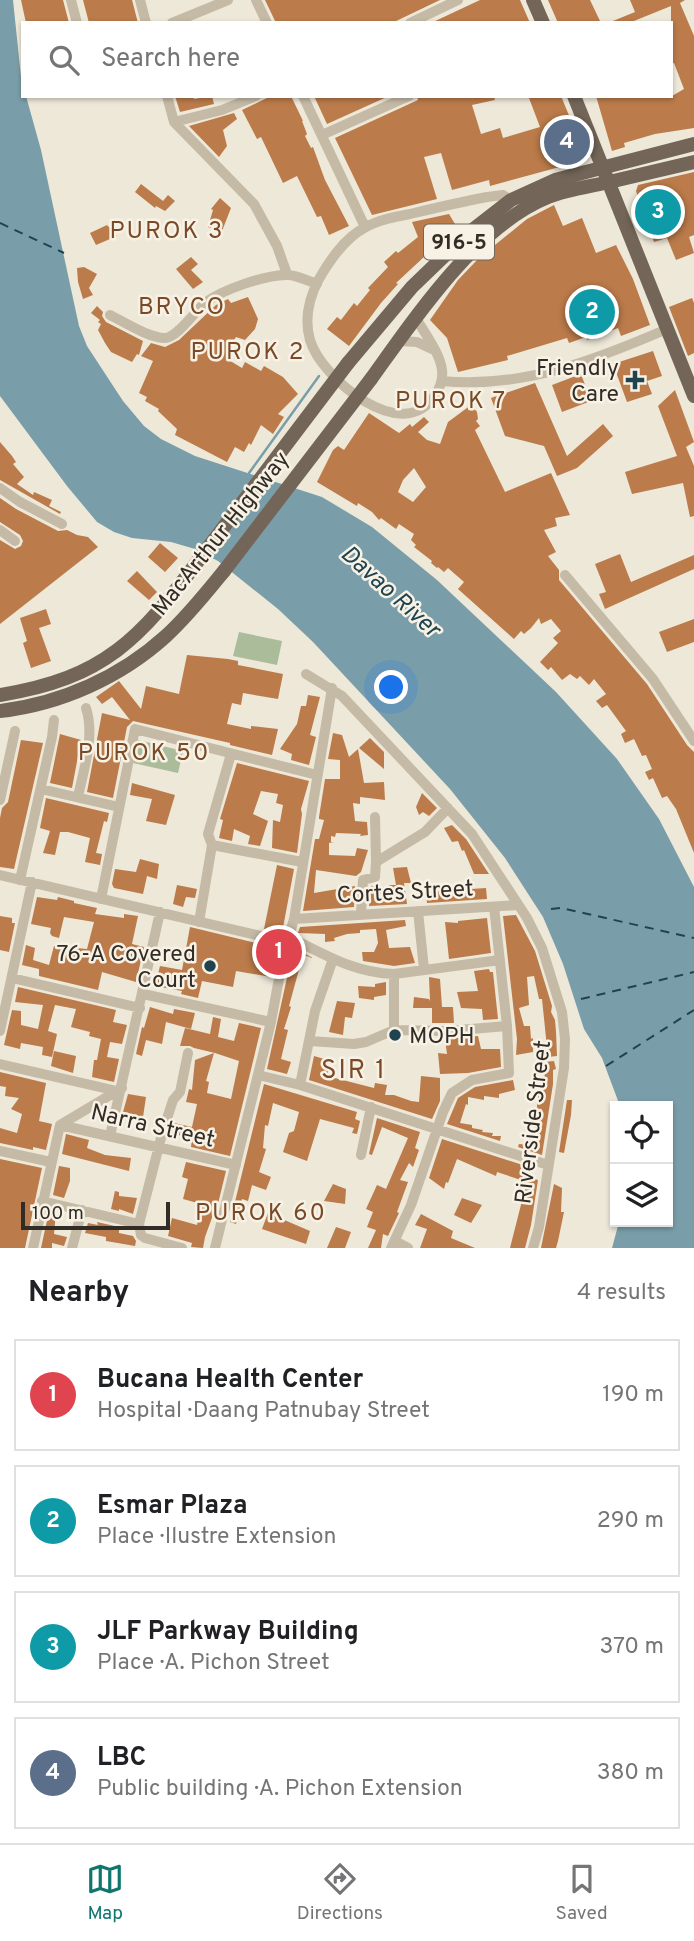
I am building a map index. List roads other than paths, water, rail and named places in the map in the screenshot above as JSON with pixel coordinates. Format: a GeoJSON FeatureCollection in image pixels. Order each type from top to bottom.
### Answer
{"type":"FeatureCollection","features":[{"type":"Feature","properties":{"kind":"main road"},"geometry":{"type":"LineString","coordinates":[[533,0],[542,21]]}},
{"type":"Feature","properties":{"kind":"main road"},"geometry":{"type":"LineString","coordinates":[[575,98],[694,396]]}},
{"type":"Feature","properties":{"kind":"main road"},"geometry":{"type":"LineString","coordinates":[[603,168],[694,144]]}},
{"type":"Feature","properties":{"kind":"main road"},"geometry":{"type":"LineString","coordinates":[[608,182],[694,162]]}},
{"type":"Feature","properties":{"kind":"main road","name":"916-5"},"geometry":{"type":"LineString","coordinates":[[511,200],[555,180],[603,168]]}},
{"type":"Feature","properties":{"kind":"main road","name":"916-5"},"geometry":{"type":"LineString","coordinates":[[399,341],[476,248],[517,214],[549,197],[608,182]]}},
{"type":"Feature","properties":{"kind":"main road","name":"MacArthur Highway"},"geometry":{"type":"LineString","coordinates":[[0,695],[69,678],[120,649],[159,612],[348,363],[420,279],[466,235],[511,200]]}},
{"type":"Feature","properties":{"kind":"main road","name":"MacArthur Highway"},"geometry":{"type":"LineString","coordinates":[[0,711],[77,692],[151,649],[170,632],[224,571],[399,341]]}},
{"type":"Feature","properties":{"kind":"street"},"geometry":{"type":"LineString","coordinates":[[71,0],[76,21]]}},
{"type":"Feature","properties":{"kind":"street"},"geometry":{"type":"LineString","coordinates":[[140,0],[145,21]]}},
{"type":"Feature","properties":{"kind":"street"},"geometry":{"type":"LineString","coordinates":[[177,21],[228,0]]}},
{"type":"Feature","properties":{"kind":"street"},"geometry":{"type":"LineString","coordinates":[[256,0],[266,21]]}},
{"type":"Feature","properties":{"kind":"street"},"geometry":{"type":"LineString","coordinates":[[415,21],[454,1]]}},
{"type":"Feature","properties":{"kind":"street"},"geometry":{"type":"LineString","coordinates":[[168,98],[174,122],[254,204],[267,224],[287,274]]}},
{"type":"Feature","properties":{"kind":"street"},"geometry":{"type":"LineString","coordinates":[[174,122],[222,110],[251,98]]}},
{"type":"Feature","properties":{"kind":"street"},"geometry":{"type":"LineString","coordinates":[[304,98],[365,227]]}},
{"type":"Feature","properties":{"kind":"street"},"geometry":{"type":"LineString","coordinates":[[322,135],[405,98]]}},
{"type":"Feature","properties":{"kind":"street"},"geometry":{"type":"LineString","coordinates":[[416,318],[442,368],[442,381],[431,402],[421,411],[410,415],[389,413],[374,407],[354,392],[322,363],[310,340],[308,313],[317,284],[342,247],[365,227],[384,220],[487,197],[503,195],[511,200]]}},
{"type":"Feature","properties":{"kind":"street"},"geometry":{"type":"LineString","coordinates":[[110,315],[164,338],[172,336],[215,295],[243,285],[287,274],[317,284]]}},
{"type":"Feature","properties":{"kind":"street"},"geometry":{"type":"LineString","coordinates":[[442,381],[474,384],[519,379],[578,365],[667,329]]}},
{"type":"Feature","properties":{"kind":"street"},"geometry":{"type":"LineString","coordinates":[[399,341],[417,342],[434,350]]}},
{"type":"Feature","properties":{"kind":"street"},"geometry":{"type":"LineString","coordinates":[[0,488],[62,524]]}},
{"type":"Feature","properties":{"kind":"street"},"geometry":{"type":"LineString","coordinates":[[0,530],[15,541]]}},
{"type":"Feature","properties":{"kind":"street"},"geometry":{"type":"LineString","coordinates":[[565,575],[653,679],[694,741]]}},
{"type":"Feature","properties":{"kind":"street","name":"Riverside Street"},"geometry":{"type":"LineString","coordinates":[[306,674],[332,688],[358,711],[472,834],[542,948],[562,1012],[565,1039],[564,1068],[539,1227],[533,1248]]}},
{"type":"Feature","properties":{"kind":"street"},"geometry":{"type":"LineString","coordinates":[[215,1248],[294,919],[332,688]]}},
{"type":"Feature","properties":{"kind":"street"},"geometry":{"type":"LineString","coordinates":[[78,797],[90,733],[86,708]]}},
{"type":"Feature","properties":{"kind":"street"},"geometry":{"type":"LineString","coordinates":[[20,880],[54,720]]}},
{"type":"Feature","properties":{"kind":"street"},"geometry":{"type":"LineString","coordinates":[[101,898],[135,729],[317,775]]}},
{"type":"Feature","properties":{"kind":"street"},"geometry":{"type":"LineString","coordinates":[[0,800],[15,731]]}},
{"type":"Feature","properties":{"kind":"street"},"geometry":{"type":"LineString","coordinates":[[199,922],[212,845],[208,834],[231,754]]}},
{"type":"Feature","properties":{"kind":"street"},"geometry":{"type":"LineString","coordinates":[[41,789],[119,807]]}},
{"type":"Feature","properties":{"kind":"street"},"geometry":{"type":"LineString","coordinates":[[376,862],[425,832],[448,808]]}},
{"type":"Feature","properties":{"kind":"street"},"geometry":{"type":"LineString","coordinates":[[361,914],[363,880],[375,877],[374,817]]}},
{"type":"Feature","properties":{"kind":"street"},"geometry":{"type":"LineString","coordinates":[[212,845],[302,862]]}},
{"type":"Feature","properties":{"kind":"street"},"geometry":{"type":"LineString","coordinates":[[0,875],[288,940],[359,970],[394,974],[499,960]]}},
{"type":"Feature","properties":{"kind":"street"},"geometry":{"type":"LineString","coordinates":[[0,1031],[32,882]]}},
{"type":"Feature","properties":{"kind":"street","name":"Cortes Street"},"geometry":{"type":"LineString","coordinates":[[294,919],[518,905]]}},
{"type":"Feature","properties":{"kind":"street"},"geometry":{"type":"LineString","coordinates":[[408,1248],[393,1245],[411,1205],[446,1102],[460,1086],[472,1080],[509,1073],[507,1026],[494,907]]}},
{"type":"Feature","properties":{"kind":"street"},"geometry":{"type":"LineString","coordinates":[[418,911],[424,969]]}},
{"type":"Feature","properties":{"kind":"street"},"geometry":{"type":"LineString","coordinates":[[110,1136],[160,912]]}},
{"type":"Feature","properties":{"kind":"street"},"geometry":{"type":"LineString","coordinates":[[300,1085],[315,1011],[333,959]]}},
{"type":"Feature","properties":{"kind":"street"},"geometry":{"type":"LineString","coordinates":[[394,974],[394,1030]]}},
{"type":"Feature","properties":{"kind":"street"},"geometry":{"type":"LineString","coordinates":[[12,978],[140,1008]]}},
{"type":"Feature","properties":{"kind":"street"},"geometry":{"type":"LineString","coordinates":[[143,994],[271,1022]]}},
{"type":"Feature","properties":{"kind":"street"},"geometry":{"type":"LineString","coordinates":[[310,1041],[354,1044],[394,1030],[447,1031],[507,1026]]}},
{"type":"Feature","properties":{"kind":"street"},"geometry":{"type":"LineString","coordinates":[[182,1248],[145,1238],[141,1235],[139,1224],[173,1100],[180,1091],[188,1053]]}},
{"type":"Feature","properties":{"kind":"street"},"geometry":{"type":"LineString","coordinates":[[0,1064],[120,1090]]}},
{"type":"Feature","properties":{"kind":"street"},"geometry":{"type":"LineString","coordinates":[[258,1075],[300,1085],[548,1165]]}},
{"type":"Feature","properties":{"kind":"street"},"geometry":{"type":"LineString","coordinates":[[33,1248],[60,1125],[120,1090]]}},
{"type":"Feature","properties":{"kind":"street"},"geometry":{"type":"LineString","coordinates":[[361,1155],[370,1107]]}},
{"type":"Feature","properties":{"kind":"street","name":"Narra Street"},"geometry":{"type":"LineString","coordinates":[[60,1125],[236,1166]]}},
{"type":"Feature","properties":{"kind":"street"},"geometry":{"type":"LineString","coordinates":[[0,1151],[51,1162]]}},
{"type":"Feature","properties":{"kind":"street"},"geometry":{"type":"LineString","coordinates":[[42,1201],[139,1224]]}},
{"type":"Feature","properties":{"kind":"street"},"geometry":{"type":"LineString","coordinates":[[72,1248],[82,1210]]}},
{"type":"Feature","properties":{"kind":"water","name":"Davao River"},"geometry":{"type":"Polygon","coordinates":[[[0,0],[13,0],[21,98],[27,98],[41,150],[79,326],[87,346],[123,401],[144,426],[161,439],[195,456],[322,497],[372,527],[437,580],[556,692],[617,759],[659,819],[694,887],[694,1248],[612,1248],[618,1227],[673,1227],[673,1101],[618,1101],[602,1058],[584,1029],[563,964],[543,917],[505,858],[450,789],[313,642],[278,609],[218,561],[195,549],[171,542],[132,538],[114,532],[97,522],[0,396],[0,0]]]}},
{"type":"Feature","properties":{"kind":"waterway"},"geometry":{"type":"LineString","coordinates":[[249,473],[319,376]]}},
{"type":"Feature","properties":{"kind":"place","name":"LBC"},"geometry":{"type":"Point","coordinates":[567,142]}},
{"type":"Feature","properties":{"kind":"place","name":"JLF Parkway Building"},"geometry":{"type":"Point","coordinates":[658,212]}},
{"type":"Feature","properties":{"kind":"place","name":"Esmar Plaza"},"geometry":{"type":"Point","coordinates":[592,312]}},
{"type":"Feature","properties":{"kind":"place","name":"Friendly Care"},"geometry":{"type":"Point","coordinates":[635,380]}},
{"type":"Feature","properties":{"kind":"place","name":"Bucana Health Center"},"geometry":{"type":"Point","coordinates":[279,952]}},
{"type":"Feature","properties":{"kind":"place","name":"76-A Covered Court"},"geometry":{"type":"Point","coordinates":[210,966]}},
{"type":"Feature","properties":{"kind":"place","name":"MOPH"},"geometry":{"type":"Point","coordinates":[395,1035]}},
{"type":"Feature","properties":{"kind":"district","name":"PUROK 3"},"geometry":{"type":"Point","coordinates":[167,230]}},
{"type":"Feature","properties":{"kind":"district","name":"BRYCO"},"geometry":{"type":"Point","coordinates":[182,306]}},
{"type":"Feature","properties":{"kind":"district","name":"PUROK 2"},"geometry":{"type":"Point","coordinates":[248,351]}},
{"type":"Feature","properties":{"kind":"district","name":"PUROK 7"},"geometry":{"type":"Point","coordinates":[451,400]}},
{"type":"Feature","properties":{"kind":"district","name":"PUROK 50"},"geometry":{"type":"Point","coordinates":[144,752]}},
{"type":"Feature","properties":{"kind":"district","name":"SIR 1"},"geometry":{"type":"Point","coordinates":[354,1069]}},
{"type":"Feature","properties":{"kind":"district","name":"PUROK 60"},"geometry":{"type":"Point","coordinates":[261,1212]}}]}
